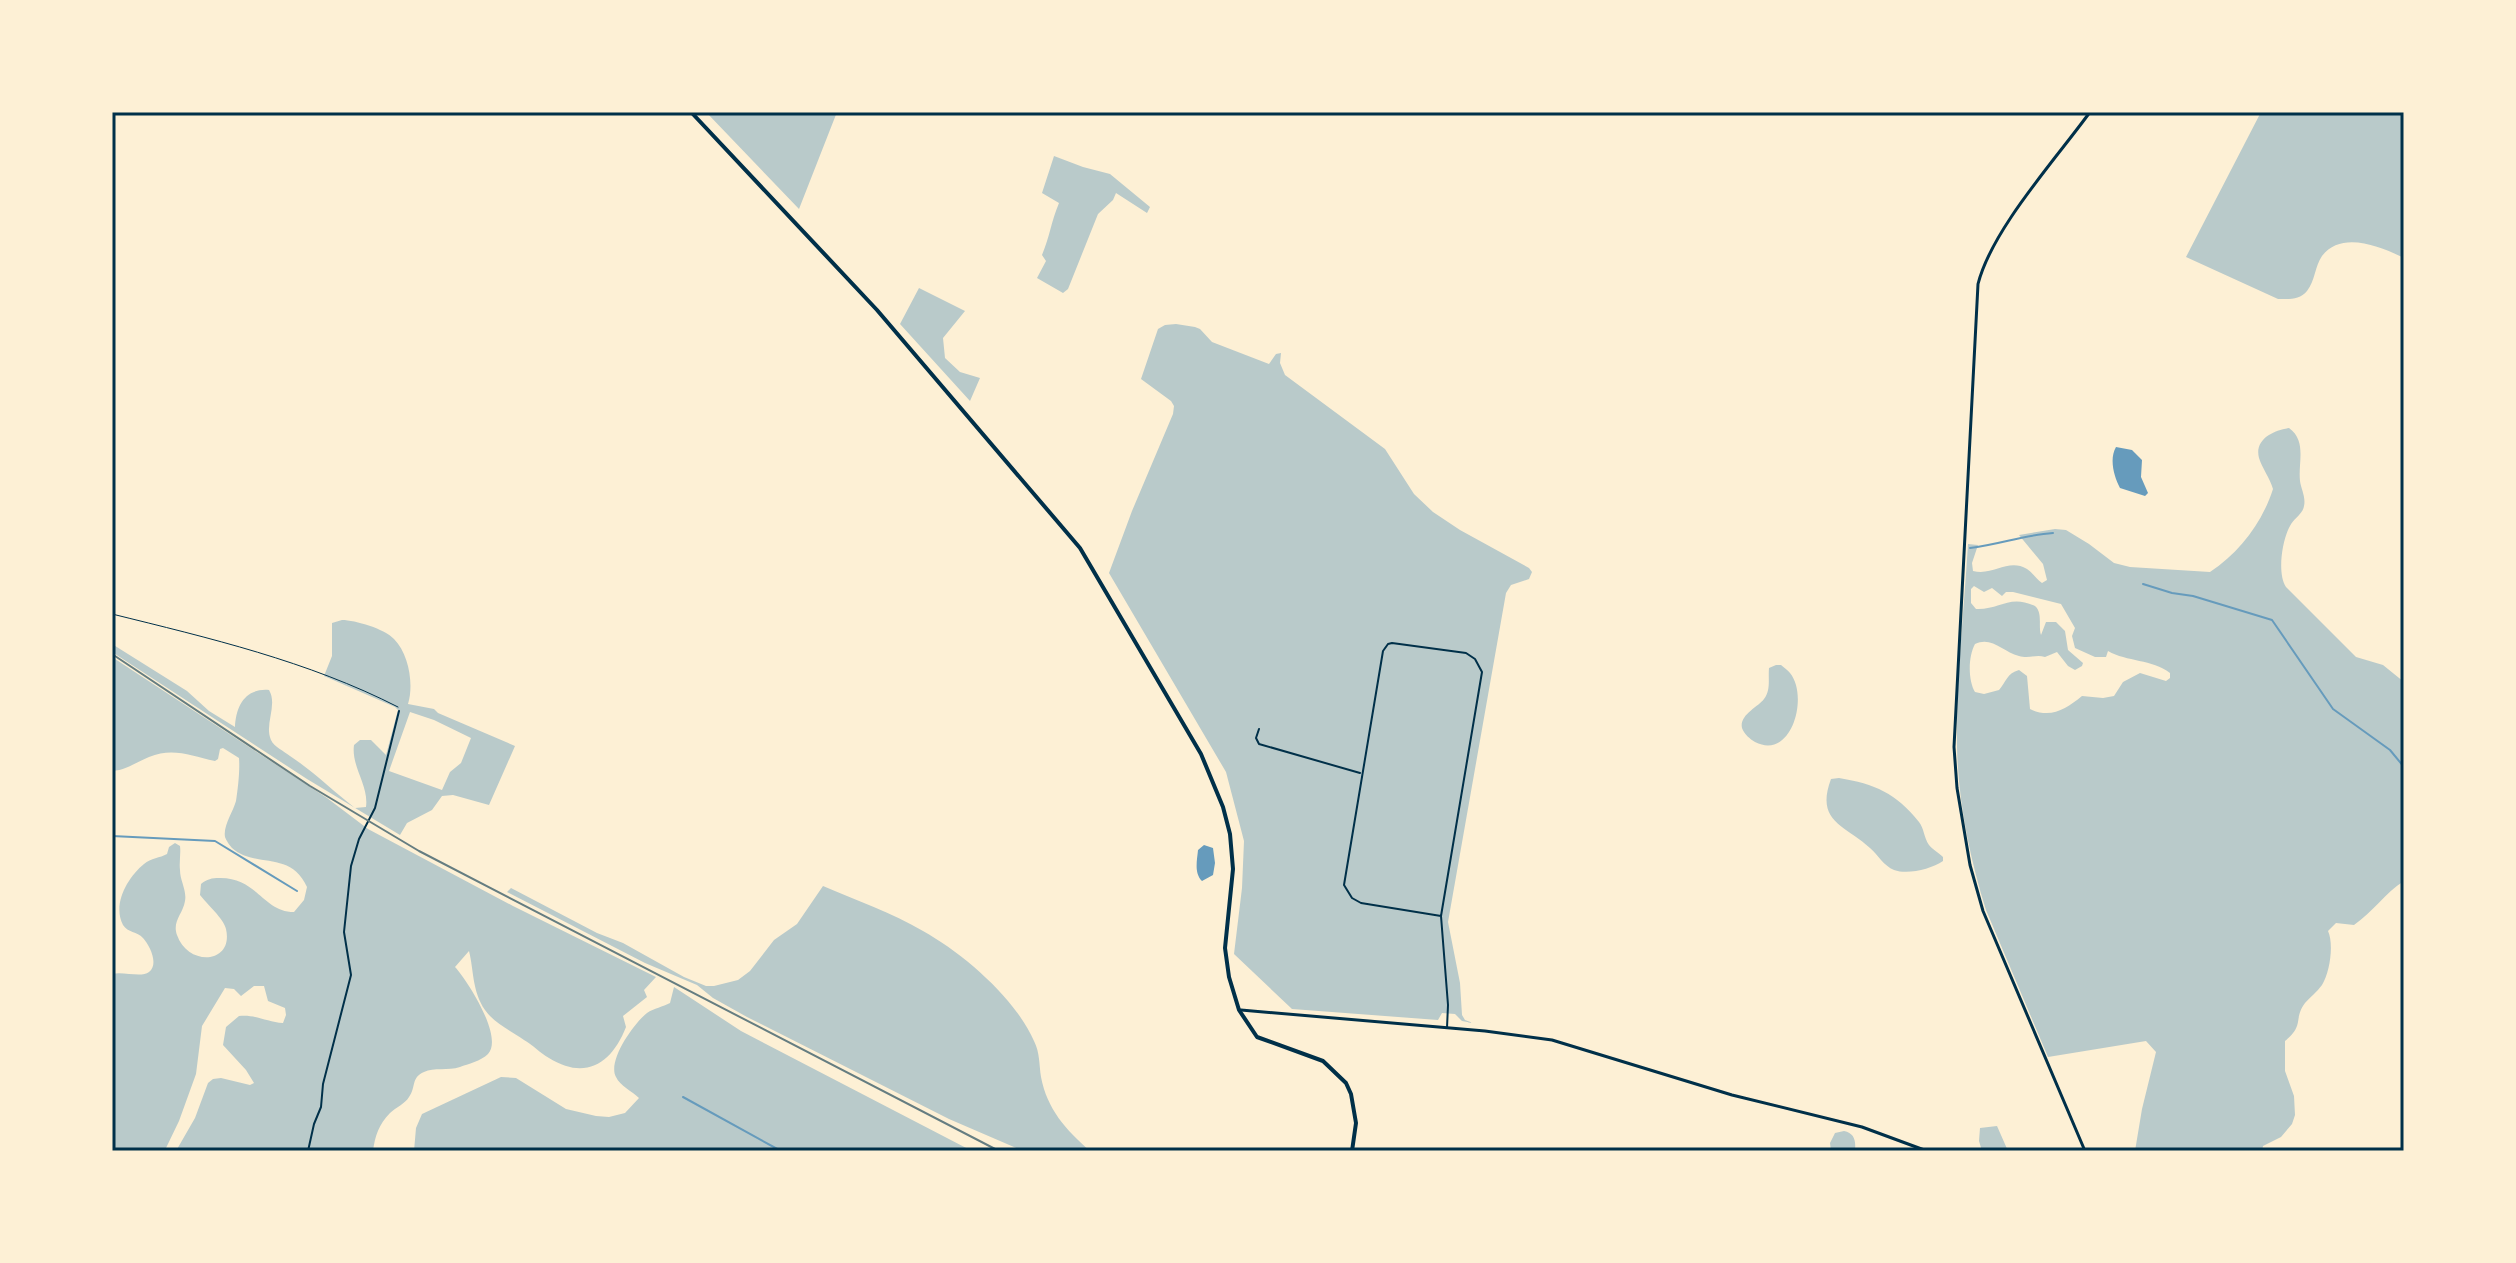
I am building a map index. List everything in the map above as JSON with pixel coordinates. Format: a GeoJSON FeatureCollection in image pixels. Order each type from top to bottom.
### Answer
{"type":"FeatureCollection","features":[{"type":"Feature","properties":{"kind":"highway"},"geometry":{"type":"LineString","coordinates":[[691,112],[877,310],[1062,523],[1090,564],[1201,754],[1223,807],[1232,846],[1233,869],[1225,948],[1229,977],[1239,1010],[1257,1037],[1323,1061],[1346,1083],[1356,1123],[1352,1151]]}},
{"type":"Feature","properties":{"kind":"street"},"geometry":{"type":"LineString","coordinates":[[2085,1151],[1983,911],[1970,865],[1957,788],[1954,721],[1977,296],[1981,273],[1995,243],[2090,112]]}},
{"type":"Feature","properties":{"kind":"street"},"geometry":{"type":"LineString","coordinates":[[1441,916],[1361,903],[1348,894],[1344,876],[1383,651],[1388,644],[1466,653],[1479,663],[1482,672],[1441,916],[1447,1028]]}},
{"type":"Feature","properties":{"kind":"street"},"geometry":{"type":"LineString","coordinates":[[308,1151],[351,975],[344,932],[351,866],[359,839],[375,808],[399,711]]}},
{"type":"Feature","properties":{"kind":"street"},"geometry":{"type":"LineString","coordinates":[[1259,729],[1256,738],[1259,744],[1362,774]]}},
{"type":"Feature","properties":{"kind":"street"},"geometry":{"type":"LineString","coordinates":[[1239,1010],[1520,1035],[1561,1042],[1732,1095],[1862,1127],[1927,1151]]}},
{"type":"Feature","properties":{"kind":"path"},"geometry":{"type":"LineString","coordinates":[[112,614],[246,648],[324,675],[397,707],[399,711]]}},
{"type":"Feature","properties":{"kind":"shaded area"},"geometry":{"type":"Polygon","coordinates":[[[706,112],[837,112],[799,209],[706,112]]]}},
{"type":"Feature","properties":{"kind":"shaded area"},"geometry":{"type":"Polygon","coordinates":[[[2261,112],[2404,112],[2404,258],[2362,243],[2340,244],[2322,256],[2312,283],[2304,294],[2278,299],[2186,257],[2261,112]]]}},
{"type":"Feature","properties":{"kind":"shaded area"},"geometry":{"type":"Polygon","coordinates":[[[1054,156],[1110,174],[1150,207],[1147,213],[1116,193],[1098,214],[1068,289],[1063,293],[1037,278],[1046,261],[1042,255],[1059,203],[1042,193],[1054,156]]]}},
{"type":"Feature","properties":{"kind":"shaded area"},"geometry":{"type":"Polygon","coordinates":[[[919,288],[965,311],[943,338],[945,358],[960,372],[980,378],[970,401],[900,324],[919,288]]]}},
{"type":"Feature","properties":{"kind":"shaded area"},"geometry":{"type":"Polygon","coordinates":[[[1176,324],[1200,329],[1212,342],[1269,364],[1276,354],[1281,353],[1280,363],[1285,375],[1385,449],[1414,494],[1433,512],[1532,572],[1529,579],[1511,585],[1506,593],[1448,922],[1460,983],[1462,1015],[1473,1023],[1462,1021],[1455,1014],[1442,1013],[1438,1020],[1292,1009],[1234,954],[1244,841],[1226,772],[1109,573],[1173,414],[1171,401],[1141,379],[1158,329],[1176,324]]]}},
{"type":"Feature","properties":{"kind":"shaded area"},"geometry":{"type":"Polygon","coordinates":[[[2289,428],[2295,433],[2300,445],[2300,481],[2304,503],[2302,512],[2287,532],[2281,566],[2283,581],[2356,657],[2383,665],[2404,682],[2404,881],[2354,925],[2336,923],[2328,931],[2331,950],[2325,979],[2305,1003],[2295,1031],[2285,1041],[2285,1071],[2294,1096],[2295,1115],[2281,1137],[2263,1146],[2262,1151],[2135,1151],[2156,1052],[2146,1041],[2048,1057],[1980,891],[1962,809],[1957,747],[1968,544],[1978,545],[1972,563],[1973,571],[2020,566],[2042,583],[2047,580],[2043,564],[2019,535],[2066,530],[2114,563],[2130,567],[2210,572],[2240,546],[2263,514],[2273,489],[2259,458],[2259,446],[2266,437],[2289,428]],[[1974,586],[1971,589],[1971,603],[1976,609],[2011,602],[2035,606],[2039,612],[2041,635],[2046,622],[2056,622],[2065,631],[2068,650],[2083,663],[2075,670],[2057,652],[2045,657],[2023,657],[1992,643],[1981,642],[1975,644],[1970,662],[1975,692],[1984,694],[1999,690],[2009,676],[2019,670],[2027,676],[2030,709],[2051,713],[2082,696],[2114,696],[2123,682],[2140,673],[2166,681],[2170,678],[2170,673],[2155,665],[2108,651],[2106,657],[2095,657],[2075,648],[2072,636],[2075,628],[2061,604],[2013,592],[2002,596],[1992,588],[1984,592],[1974,586]]]}},
{"type":"Feature","properties":{"kind":"shaded area"},"geometry":{"type":"Polygon","coordinates":[[[342,620],[362,623],[394,639],[409,670],[408,704],[434,709],[515,746],[489,805],[453,795],[442,796],[432,810],[407,823],[400,835],[355,808],[366,807],[366,799],[355,761],[354,745],[360,740],[371,740],[386,755],[398,710],[324,676],[332,656],[332,623],[342,620]],[[410,712],[389,771],[442,790],[450,772],[461,763],[471,738],[410,712]]]}},
{"type":"Feature","properties":{"kind":"shaded area"},"geometry":{"type":"Polygon","coordinates":[[[112,644],[187,691],[209,711],[235,727],[243,700],[254,692],[269,690],[272,702],[269,734],[272,742],[355,808],[112,652],[112,644]]]}},
{"type":"Feature","properties":{"kind":"shaded area"},"geometry":{"type":"Polygon","coordinates":[[[112,657],[327,798],[368,829],[656,977],[644,990],[647,997],[623,1016],[626,1027],[613,1050],[596,1065],[586,1068],[562,1065],[498,1023],[481,1003],[469,951],[455,967],[482,1009],[488,1022],[492,1046],[488,1054],[460,1067],[420,1074],[411,1094],[383,1121],[373,1151],[176,1151],[195,1118],[208,1083],[221,1078],[250,1085],[254,1083],[223,1045],[226,1027],[239,1016],[283,1023],[286,1015],[285,1008],[268,1001],[264,986],[254,986],[241,996],[234,989],[225,988],[202,1026],[196,1074],[166,1148],[163,1151],[112,1151],[112,974],[146,974],[153,964],[146,941],[125,928],[120,917],[123,892],[132,876],[147,862],[167,854],[169,847],[175,843],[180,846],[180,874],[185,897],[176,926],[177,935],[190,952],[209,957],[217,955],[227,941],[225,925],[200,895],[203,882],[214,878],[232,879],[251,888],[275,907],[294,912],[304,900],[307,887],[291,868],[241,854],[227,841],[225,828],[236,801],[239,758],[223,748],[215,761],[182,753],[166,753],[112,771],[112,657]]]}},
{"type":"Feature","properties":{"kind":"shaded area"},"geometry":{"type":"Polygon","coordinates":[[[1776,665],[1788,671],[1795,683],[1797,710],[1787,735],[1779,742],[1768,745],[1749,738],[1742,723],[1766,696],[1769,668],[1776,665]]]}},
{"type":"Feature","properties":{"kind":"shaded area"},"geometry":{"type":"Polygon","coordinates":[[[1839,778],[1884,791],[1902,804],[1919,822],[1929,845],[1943,857],[1943,861],[1912,871],[1894,870],[1887,866],[1830,814],[1827,793],[1831,779],[1839,778]]]}},
{"type":"Feature","properties":{"kind":"shaded area"},"geometry":{"type":"Polygon","coordinates":[[[823,886],[923,931],[987,978],[1014,1009],[1034,1041],[1044,1089],[1053,1109],[1090,1151],[1023,1151],[949,1119],[747,1017],[697,985],[645,963],[507,892],[511,888],[684,977],[714,986],[738,980],[750,971],[774,940],[797,924],[823,886]]]}},
{"type":"Feature","properties":{"kind":"shaded area"},"geometry":{"type":"Polygon","coordinates":[[[674,987],[741,1031],[972,1151],[414,1151],[416,1128],[422,1114],[501,1077],[516,1078],[566,1109],[609,1117],[625,1113],[639,1098],[616,1077],[614,1070],[618,1052],[642,1018],[670,1003],[674,987]]]}},
{"type":"Feature","properties":{"kind":"shaded area"},"geometry":{"type":"Polygon","coordinates":[[[1997,1126],[2008,1151],[1982,1151],[1980,1128],[1997,1126]]]}},
{"type":"Feature","properties":{"kind":"shaded area"},"geometry":{"type":"Polygon","coordinates":[[[1844,1131],[1854,1138],[1855,1150],[1831,1151],[1830,1143],[1835,1133],[1844,1131]]]}},
{"type":"Feature","properties":{"kind":"water"},"geometry":{"type":"Polygon","coordinates":[[[2116,447],[2132,450],[2142,460],[2141,477],[2148,493],[2145,496],[2120,488],[2113,468],[2116,447]]]}},
{"type":"Feature","properties":{"kind":"water"},"geometry":{"type":"Polygon","coordinates":[[[1204,845],[1213,848],[1215,863],[1213,875],[1202,881],[1197,863],[1198,850],[1204,845]]]}},
{"type":"Feature","properties":{"kind":"waterway"},"geometry":{"type":"LineString","coordinates":[[1970,548],[2053,533]]}},
{"type":"Feature","properties":{"kind":"waterway"},"geometry":{"type":"LineString","coordinates":[[2143,584],[2272,620],[2333,709],[2390,750],[2404,767]]}},
{"type":"Feature","properties":{"kind":"waterway"},"geometry":{"type":"LineString","coordinates":[[112,836],[215,841],[297,891]]}},
{"type":"Feature","properties":{"kind":"waterway"},"geometry":{"type":"LineString","coordinates":[[683,1097],[781,1151]]}},
{"type":"Feature","properties":{"kind":"railway"},"geometry":{"type":"LineString","coordinates":[[112,654],[310,786],[419,851],[999,1151]]}}]}
